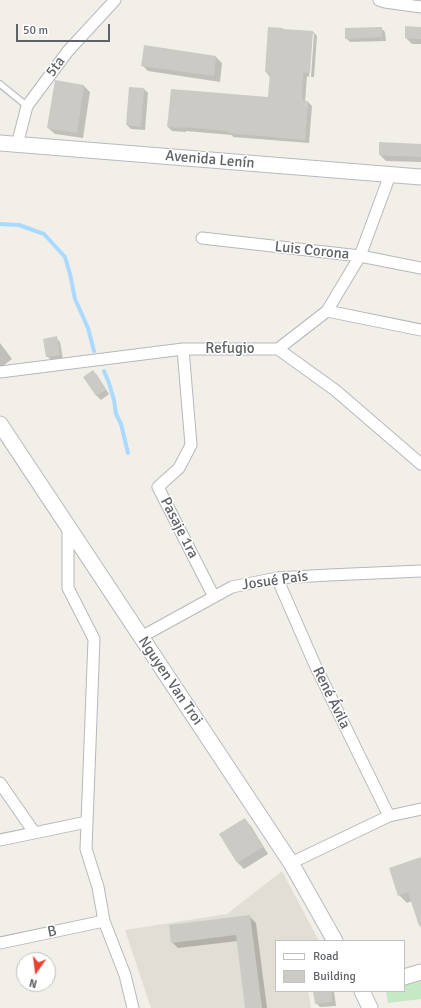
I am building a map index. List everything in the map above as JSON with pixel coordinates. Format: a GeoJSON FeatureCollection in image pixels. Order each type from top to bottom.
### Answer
{"type":"FeatureCollection","features":[{"type":"Feature","properties":{"kind":"street","name":"5ta"},"geometry":{"type":"LineString","coordinates":[[17,145],[27,106],[68,51],[115,0]]}},
{"type":"Feature","properties":{"kind":"street"},"geometry":{"type":"LineString","coordinates":[[379,0],[421,7]]}},
{"type":"Feature","properties":{"kind":"street","name":"Avenida Lenín"},"geometry":{"type":"LineString","coordinates":[[0,143],[421,177]]}},
{"type":"Feature","properties":{"kind":"street"},"geometry":{"type":"LineString","coordinates":[[390,175],[360,256],[327,311],[278,349],[335,390],[421,464]]}},
{"type":"Feature","properties":{"kind":"street","name":"Luis Corona"},"geometry":{"type":"LineString","coordinates":[[202,238],[360,256],[421,268]]}},
{"type":"Feature","properties":{"kind":"street"},"geometry":{"type":"LineString","coordinates":[[327,311],[421,330]]}},
{"type":"Feature","properties":{"kind":"street","name":"Refugio"},"geometry":{"type":"LineString","coordinates":[[0,372],[183,349],[278,349]]}},
{"type":"Feature","properties":{"kind":"street","name":"Pasaje 1ra"},"geometry":{"type":"LineString","coordinates":[[183,349],[191,445],[179,468],[158,487],[214,597]]}},
{"type":"Feature","properties":{"kind":"street","name":"Nguyen Van Troi"},"geometry":{"type":"LineString","coordinates":[[0,424],[291,863],[334,940]]}},
{"type":"Feature","properties":{"kind":"street"},"geometry":{"type":"LineString","coordinates":[[68,526],[68,588],[94,639],[86,849],[98,887],[104,921],[125,975],[133,1008]]}},
{"type":"Feature","properties":{"kind":"street","name":"Josué País"},"geometry":{"type":"LineString","coordinates":[[141,637],[232,587],[277,578],[421,571]]}},
{"type":"Feature","properties":{"kind":"street","name":"René Ávila"},"geometry":{"type":"LineString","coordinates":[[277,578],[315,665],[389,816]]}},
{"type":"Feature","properties":{"kind":"street"},"geometry":{"type":"LineString","coordinates":[[0,783],[34,832]]}},
{"type":"Feature","properties":{"kind":"street"},"geometry":{"type":"LineString","coordinates":[[291,863],[389,816],[421,809]]}},
{"type":"Feature","properties":{"kind":"street"},"geometry":{"type":"LineString","coordinates":[[0,840],[87,822]]}},
{"type":"Feature","properties":{"kind":"street","name":"B"},"geometry":{"type":"LineString","coordinates":[[0,943],[104,921]]}},
{"type":"Feature","properties":{"kind":"street"},"geometry":{"type":"LineString","coordinates":[[405,977],[421,972]]}},
{"type":"Feature","properties":{"kind":"street"},"geometry":{"type":"LineString","coordinates":[[362,992],[370,1008]]}},
{"type":"Feature","properties":{"kind":"lane"},"geometry":{"type":"LineString","coordinates":[[0,84],[27,106]]}},
{"type":"Feature","properties":{"kind":"shaded area"},"geometry":{"type":"Polygon","coordinates":[[[282,871],[318,940],[275,940],[275,992],[308,992],[311,1008],[151,1008],[125,930],[227,914],[282,871]]]}},
{"type":"Feature","properties":{"kind":"green space"},"geometry":{"type":"Polygon","coordinates":[[[421,981],[421,999],[388,1003],[386,992],[405,992],[405,985],[421,981]]]}},
{"type":"Feature","properties":{"kind":"building"},"geometry":{"type":"Polygon","coordinates":[[[405,26],[421,27],[421,39],[405,38],[405,26]]]}},
{"type":"Feature","properties":{"kind":"building"},"geometry":{"type":"Polygon","coordinates":[[[268,27],[313,31],[310,73],[303,73],[302,100],[308,101],[305,140],[228,133],[228,131],[167,127],[171,89],[268,97],[270,73],[265,72],[268,27]]]}},
{"type":"Feature","properties":{"kind":"building"},"geometry":{"type":"Polygon","coordinates":[[[382,27],[382,37],[345,39],[345,28],[382,27]]]}},
{"type":"Feature","properties":{"kind":"building"},"geometry":{"type":"Polygon","coordinates":[[[144,45],[216,56],[214,76],[141,66],[144,45]]]}},
{"type":"Feature","properties":{"kind":"building"},"geometry":{"type":"Polygon","coordinates":[[[55,80],[84,85],[77,133],[47,128],[55,80]]]}},
{"type":"Feature","properties":{"kind":"building"},"geometry":{"type":"Polygon","coordinates":[[[129,87],[144,88],[141,127],[126,125],[129,87]]]}},
{"type":"Feature","properties":{"kind":"building"},"geometry":{"type":"Polygon","coordinates":[[[379,142],[421,144],[421,157],[379,155],[379,142]]]}},
{"type":"Feature","properties":{"kind":"building"},"geometry":{"type":"Polygon","coordinates":[[[57,336],[60,355],[46,357],[43,339],[57,336]]]}},
{"type":"Feature","properties":{"kind":"building"},"geometry":{"type":"Polygon","coordinates":[[[93,370],[106,390],[96,396],[83,377],[93,370]]]}},
{"type":"Feature","properties":{"kind":"building"},"geometry":{"type":"Polygon","coordinates":[[[245,818],[263,847],[237,863],[219,834],[245,818]]]}},
{"type":"Feature","properties":{"kind":"building"},"geometry":{"type":"Polygon","coordinates":[[[421,857],[421,926],[419,926],[408,892],[398,896],[389,868],[421,857]]]}},
{"type":"Feature","properties":{"kind":"building"},"geometry":{"type":"Polygon","coordinates":[[[250,915],[262,1008],[245,1008],[236,935],[171,943],[169,925],[250,915]]]}},
{"type":"Feature","properties":{"kind":"building"},"geometry":{"type":"Polygon","coordinates":[[[313,992],[331,992],[332,1002],[315,1004],[313,992]]]}},
{"type":"Feature","properties":{"kind":"waterway"},"geometry":{"type":"LineString","coordinates":[[0,224],[19,225],[44,234],[65,257],[75,299],[88,328],[94,351]]}},
{"type":"Feature","properties":{"kind":"waterway"},"geometry":{"type":"LineString","coordinates":[[104,371],[114,400],[116,414],[121,424],[128,453]]}}]}
